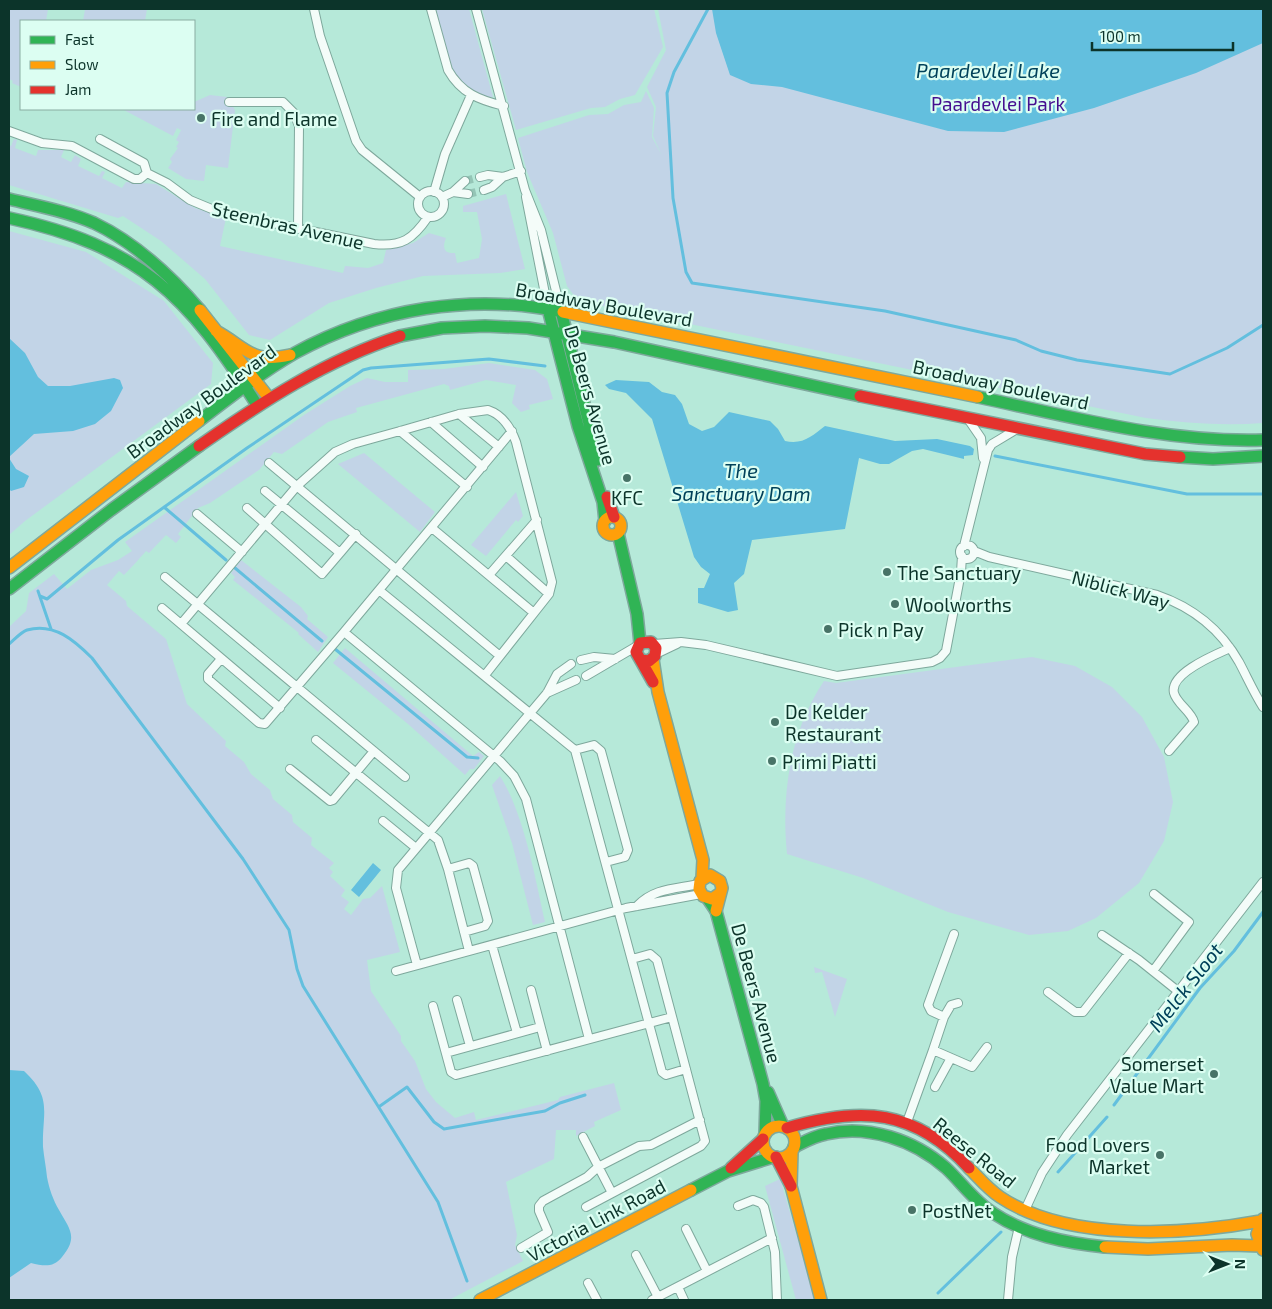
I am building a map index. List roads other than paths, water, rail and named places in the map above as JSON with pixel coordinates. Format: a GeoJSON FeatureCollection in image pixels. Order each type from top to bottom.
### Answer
{"type":"FeatureCollection","features":[{"type":"Feature","properties":{"kind":"main road"},"geometry":{"type":"LineString","coordinates":[[9,199],[92,223],[131,244],[157,263],[178,283],[216,331],[251,385],[258,406]]}},
{"type":"Feature","properties":{"kind":"main road"},"geometry":{"type":"LineString","coordinates":[[9,218],[56,228],[89,240],[112,250],[150,274],[194,320],[251,385],[269,398]]}},
{"type":"Feature","properties":{"kind":"main road","name":"Broadway Boulevard"},"geometry":{"type":"LineString","coordinates":[[9,568],[224,402],[294,354],[349,328],[383,316],[416,309],[474,304],[561,311],[1146,432],[1235,441],[1263,440]]}},
{"type":"Feature","properties":{"kind":"main road","name":"De Beers Avenue"},"geometry":{"type":"LineString","coordinates":[[548,309],[578,426],[609,519]]}},
{"type":"Feature","properties":{"kind":"main road","name":"De Beers Avenue"},"geometry":{"type":"LineString","coordinates":[[561,311],[609,519]]}},
{"type":"Feature","properties":{"kind":"main road","name":"Broadway Boulevard"},"geometry":{"type":"LineString","coordinates":[[9,589],[162,471],[269,398],[319,369],[358,350],[416,333],[486,326],[591,337],[722,367],[1144,454],[1213,459],[1263,456]]}},
{"type":"Feature","properties":{"kind":"main road"},"geometry":{"type":"LineString","coordinates":[[216,331],[226,336],[252,356],[269,359],[294,354]]}},
{"type":"Feature","properties":{"kind":"main road"},"geometry":{"type":"LineString","coordinates":[[609,519],[604,529],[613,534],[623,562],[703,860],[704,886]]}},
{"type":"Feature","properties":{"kind":"main road"},"geometry":{"type":"LineString","coordinates":[[720,881],[722,888],[719,894],[704,886],[720,881]]}},
{"type":"Feature","properties":{"kind":"main road","name":"De Beers Avenue"},"geometry":{"type":"LineString","coordinates":[[704,886],[716,911],[763,1084],[766,1101],[764,1137]]}},
{"type":"Feature","properties":{"kind":"main road","name":"De Beers Avenue"},"geometry":{"type":"LineString","coordinates":[[716,911],[719,894]]}},
{"type":"Feature","properties":{"kind":"main road","name":"De Beers Avenue"},"geometry":{"type":"LineString","coordinates":[[763,1084],[785,1127]]}},
{"type":"Feature","properties":{"kind":"main road","name":"Reese Road"},"geometry":{"type":"LineString","coordinates":[[785,1127],[817,1118],[850,1113],[893,1117],[907,1122],[940,1141],[997,1195],[1025,1210],[1070,1224],[1121,1230],[1201,1231],[1262,1220]]}},
{"type":"Feature","properties":{"kind":"main road"},"geometry":{"type":"LineString","coordinates":[[791,1186],[794,1136],[785,1127],[772,1127],[764,1137],[765,1149],[774,1157],[791,1186],[821,1300]]}},
{"type":"Feature","properties":{"kind":"main road","name":"Reese Road"},"geometry":{"type":"LineString","coordinates":[[793,1149],[828,1133],[847,1131],[877,1133],[907,1142],[923,1150],[944,1166],[983,1206],[1019,1227],[1071,1242],[1107,1247],[1183,1248],[1239,1244],[1262,1248]]}},
{"type":"Feature","properties":{"kind":"main road","name":"Victoria Link Road"},"geometry":{"type":"LineString","coordinates":[[728,1171],[764,1137]]}},
{"type":"Feature","properties":{"kind":"main road"},"geometry":{"type":"LineString","coordinates":[[774,1157],[783,1157],[793,1149]]}},
{"type":"Feature","properties":{"kind":"main road","name":"Victoria Link Road"},"geometry":{"type":"LineString","coordinates":[[488,1299],[728,1171],[774,1157]]}},
{"type":"Feature","properties":{"kind":"main road"},"geometry":{"type":"LineString","coordinates":[[1262,1220],[1257,1234],[1262,1248]]}},
{"type":"Feature","properties":{"kind":"street"},"geometry":{"type":"LineString","coordinates":[[314,9],[320,36],[356,141],[362,150],[420,197]]}},
{"type":"Feature","properties":{"kind":"street"},"geometry":{"type":"LineString","coordinates":[[432,9],[448,70],[458,84],[471,95],[504,106]]}},
{"type":"Feature","properties":{"kind":"street","name":"De Beers Avenue"},"geometry":{"type":"LineString","coordinates":[[476,9],[521,171],[526,208],[548,309]]}},
{"type":"Feature","properties":{"kind":"street"},"geometry":{"type":"LineString","coordinates":[[434,192],[446,154],[471,95]]}},
{"type":"Feature","properties":{"kind":"street"},"geometry":{"type":"LineString","coordinates":[[229,102],[283,102],[291,109],[298,122],[298,229]]}},
{"type":"Feature","properties":{"kind":"street"},"geometry":{"type":"LineString","coordinates":[[298,122],[329,122]]}},
{"type":"Feature","properties":{"kind":"street"},"geometry":{"type":"LineString","coordinates":[[9,131],[42,144],[72,146],[134,179],[140,179],[147,173],[144,163],[100,139]]}},
{"type":"Feature","properties":{"kind":"street"},"geometry":{"type":"LineString","coordinates":[[484,190],[492,187],[503,177],[521,171]]}},
{"type":"Feature","properties":{"kind":"street","name":"Steenbras Avenue"},"geometry":{"type":"LineString","coordinates":[[147,173],[167,183],[190,200],[219,212],[374,244],[388,245],[402,242],[416,235],[428,217]]}},
{"type":"Feature","properties":{"kind":"street"},"geometry":{"type":"LineString","coordinates":[[480,177],[488,175],[503,177]]}},
{"type":"Feature","properties":{"kind":"street"},"geometry":{"type":"LineString","coordinates":[[442,197],[452,192],[464,181]]}},
{"type":"Feature","properties":{"kind":"street","name":"De Beers Avenue"},"geometry":{"type":"LineString","coordinates":[[525,190],[542,230],[561,311]]}},
{"type":"Feature","properties":{"kind":"street"},"geometry":{"type":"LineString","coordinates":[[427,192],[434,192],[442,197],[444,203],[442,211],[436,216],[428,217],[419,209],[420,197],[427,192]]}},
{"type":"Feature","properties":{"kind":"street"},"geometry":{"type":"LineString","coordinates":[[452,192],[465,196],[468,194]]}},
{"type":"Feature","properties":{"kind":"street"},"geometry":{"type":"LineString","coordinates":[[181,624],[298,486],[335,452],[353,444],[459,414],[488,410],[503,420],[512,431],[552,582],[549,594],[485,675]]}},
{"type":"Feature","properties":{"kind":"street"},"geometry":{"type":"LineString","coordinates":[[459,414],[499,447]]}},
{"type":"Feature","properties":{"kind":"street"},"geometry":{"type":"LineString","coordinates":[[967,418],[981,438],[983,466]]}},
{"type":"Feature","properties":{"kind":"street"},"geometry":{"type":"LineString","coordinates":[[431,422],[483,467]]}},
{"type":"Feature","properties":{"kind":"street"},"geometry":{"type":"LineString","coordinates":[[586,676],[618,658],[681,642],[706,645],[837,676],[932,662],[940,658],[946,651],[961,572],[969,552],[969,530],[983,466],[992,444],[1017,429]]}},
{"type":"Feature","properties":{"kind":"street"},"geometry":{"type":"LineString","coordinates":[[400,431],[467,487]]}},
{"type":"Feature","properties":{"kind":"street"},"geometry":{"type":"LineString","coordinates":[[221,659],[208,674],[208,679],[259,723],[266,724],[467,487],[512,431]]}},
{"type":"Feature","properties":{"kind":"street"},"geometry":{"type":"LineString","coordinates":[[269,463],[500,656]]}},
{"type":"Feature","properties":{"kind":"street"},"geometry":{"type":"LineString","coordinates":[[265,491],[340,553]]}},
{"type":"Feature","properties":{"kind":"street"},"geometry":{"type":"LineString","coordinates":[[246,508],[322,574],[356,534]]}},
{"type":"Feature","properties":{"kind":"street"},"geometry":{"type":"LineString","coordinates":[[197,514],[242,552]]}},
{"type":"Feature","properties":{"kind":"street"},"geometry":{"type":"LineString","coordinates":[[489,575],[537,520]]}},
{"type":"Feature","properties":{"kind":"street"},"geometry":{"type":"LineString","coordinates":[[432,528],[534,613]]}},
{"type":"Feature","properties":{"kind":"street","name":"Niblick Way"},"geometry":{"type":"LineString","coordinates":[[969,552],[1167,599],[1205,621],[1230,648],[1263,707]]}},
{"type":"Feature","properties":{"kind":"street"},"geometry":{"type":"LineString","coordinates":[[506,556],[549,594]]}},
{"type":"Feature","properties":{"kind":"street"},"geometry":{"type":"LineString","coordinates":[[165,577],[405,777]]}},
{"type":"Feature","properties":{"kind":"street"},"geometry":{"type":"LineString","coordinates":[[379,590],[575,750],[662,1073],[666,1075],[686,1069]]}},
{"type":"Feature","properties":{"kind":"street"},"geometry":{"type":"LineString","coordinates":[[162,608],[280,708]]}},
{"type":"Feature","properties":{"kind":"street"},"geometry":{"type":"LineString","coordinates":[[344,632],[493,755],[511,772],[523,791],[589,1039]]}},
{"type":"Feature","properties":{"kind":"street"},"geometry":{"type":"LineString","coordinates":[[1169,751],[1194,723],[1173,692],[1176,683],[1194,665],[1230,648]]}},
{"type":"Feature","properties":{"kind":"street"},"geometry":{"type":"LineString","coordinates":[[581,660],[594,657],[618,658],[646,651]]}},
{"type":"Feature","properties":{"kind":"street"},"geometry":{"type":"LineString","coordinates":[[417,966],[395,882],[398,870],[547,692],[557,674],[571,664]]}},
{"type":"Feature","properties":{"kind":"street"},"geometry":{"type":"LineString","coordinates":[[547,692],[576,680]]}},
{"type":"Feature","properties":{"kind":"street"},"geometry":{"type":"LineString","coordinates":[[316,740],[438,840],[448,869],[469,951]]}},
{"type":"Feature","properties":{"kind":"street"},"geometry":{"type":"LineString","coordinates":[[575,750],[597,746],[600,748],[628,850],[625,857],[606,862]]}},
{"type":"Feature","properties":{"kind":"street"},"geometry":{"type":"LineString","coordinates":[[290,769],[330,801],[374,751]]}},
{"type":"Feature","properties":{"kind":"street"},"geometry":{"type":"LineString","coordinates":[[383,821],[416,848]]}},
{"type":"Feature","properties":{"kind":"street"},"geometry":{"type":"LineString","coordinates":[[448,869],[469,863],[473,866],[488,921],[485,926],[464,932]]}},
{"type":"Feature","properties":{"kind":"street"},"geometry":{"type":"LineString","coordinates":[[1025,1210],[1053,1155],[1263,882]]}},
{"type":"Feature","properties":{"kind":"street"},"geometry":{"type":"LineString","coordinates":[[396,971],[637,906],[650,906],[683,898],[704,886]]}},
{"type":"Feature","properties":{"kind":"street"},"geometry":{"type":"LineString","coordinates":[[637,906],[647,896],[661,890],[704,886]]}},
{"type":"Feature","properties":{"kind":"street"},"geometry":{"type":"LineString","coordinates":[[680,888],[683,898]]}},
{"type":"Feature","properties":{"kind":"street"},"geometry":{"type":"LineString","coordinates":[[1153,971],[1189,922],[1154,894]]}},
{"type":"Feature","properties":{"kind":"street"},"geometry":{"type":"LineString","coordinates":[[944,1018],[931,1011],[928,1005],[954,934]]}},
{"type":"Feature","properties":{"kind":"street"},"geometry":{"type":"LineString","coordinates":[[1102,935],[1129,953],[1179,992]]}},
{"type":"Feature","properties":{"kind":"street"},"geometry":{"type":"LineString","coordinates":[[492,945],[517,1033]]}},
{"type":"Feature","properties":{"kind":"street"},"geometry":{"type":"LineString","coordinates":[[1048,992],[1075,1012],[1083,1012],[1129,953]]}},
{"type":"Feature","properties":{"kind":"street"},"geometry":{"type":"LineString","coordinates":[[586,1207],[703,1145],[705,1138],[656,958],[650,954],[632,959]]}},
{"type":"Feature","properties":{"kind":"street"},"geometry":{"type":"LineString","coordinates":[[530,990],[547,1051]]}},
{"type":"Feature","properties":{"kind":"street"},"geometry":{"type":"LineString","coordinates":[[457,1000],[470,1046]]}},
{"type":"Feature","properties":{"kind":"street"},"geometry":{"type":"LineString","coordinates":[[907,1122],[944,1018],[951,1005],[958,1002]]}},
{"type":"Feature","properties":{"kind":"street"},"geometry":{"type":"LineString","coordinates":[[433,1006],[451,1072],[456,1075],[672,1017]]}},
{"type":"Feature","properties":{"kind":"street"},"geometry":{"type":"LineString","coordinates":[[446,1053],[540,1027]]}},
{"type":"Feature","properties":{"kind":"street"},"geometry":{"type":"LineString","coordinates":[[933,1050],[972,1066],[987,1047]]}},
{"type":"Feature","properties":{"kind":"street"},"geometry":{"type":"LineString","coordinates":[[935,1088],[951,1058]]}},
{"type":"Feature","properties":{"kind":"street"},"geometry":{"type":"LineString","coordinates":[[521,1248],[548,1232],[539,1211],[540,1203],[587,1177],[598,1167],[639,1146],[651,1145],[700,1120]]}},
{"type":"Feature","properties":{"kind":"street"},"geometry":{"type":"LineString","coordinates":[[583,1137],[612,1193]]}},
{"type":"Feature","properties":{"kind":"street"},"geometry":{"type":"LineString","coordinates":[[738,1206],[753,1200],[761,1202],[772,1238],[776,1262],[777,1300]]}},
{"type":"Feature","properties":{"kind":"street"},"geometry":{"type":"LineString","coordinates":[[1008,1300],[1012,1257],[1019,1227]]}},
{"type":"Feature","properties":{"kind":"street"},"geometry":{"type":"LineString","coordinates":[[686,1230],[707,1271]]}},
{"type":"Feature","properties":{"kind":"street"},"geometry":{"type":"LineString","coordinates":[[636,1256],[655,1299],[772,1238]]}},
{"type":"Feature","properties":{"kind":"street"},"geometry":{"type":"LineString","coordinates":[[588,1282],[597,1300]]}},
{"type":"Feature","properties":{"kind":"street"},"geometry":{"type":"LineString","coordinates":[[678,1287],[684,1300]]}},
{"type":"Feature","properties":{"kind":"water","name":"Paardevlei Lake"},"geometry":{"type":"Polygon","coordinates":[[[712,9],[1263,9],[1263,43],[1196,73],[1094,108],[1004,132],[948,131],[782,87],[751,84],[730,75],[716,33],[712,9]]]}},
{"type":"Feature","properties":{"kind":"water"},"geometry":{"type":"Polygon","coordinates":[[[9,338],[25,353],[38,377],[48,386],[70,386],[114,378],[120,380],[123,388],[111,411],[95,424],[73,431],[34,434],[9,457],[9,338]]]}},
{"type":"Feature","properties":{"kind":"water","name":"The Sanctuary Dam"},"geometry":{"type":"Polygon","coordinates":[[[616,380],[649,382],[662,392],[675,395],[682,404],[689,424],[702,431],[714,427],[729,412],[770,421],[778,429],[785,441],[802,441],[825,426],[895,441],[937,439],[970,446],[974,449],[973,455],[964,456],[964,459],[923,449],[912,451],[889,464],[880,464],[859,458],[845,529],[752,540],[744,574],[734,583],[738,610],[728,612],[698,603],[698,588],[704,588],[710,574],[701,567],[694,557],[652,419],[626,393],[609,389],[605,385],[616,380]]]}},
{"type":"Feature","properties":{"kind":"water"},"geometry":{"type":"Polygon","coordinates":[[[9,458],[16,469],[29,476],[24,487],[11,491],[9,489],[9,458]]]}},
{"type":"Feature","properties":{"kind":"water"},"geometry":{"type":"Polygon","coordinates":[[[373,863],[381,870],[359,897],[351,890],[373,863]]]}},
{"type":"Feature","properties":{"kind":"water"},"geometry":{"type":"Polygon","coordinates":[[[9,1070],[24,1071],[39,1089],[44,1106],[43,1147],[48,1181],[51,1194],[69,1228],[71,1238],[67,1250],[59,1261],[52,1265],[31,1263],[9,1278],[9,1070]]]}},
{"type":"Feature","properties":{"kind":"waterway"},"geometry":{"type":"LineString","coordinates":[[708,9],[674,72],[667,93],[673,198],[686,272],[692,283],[885,311],[1016,340],[1041,351],[1077,360],[1170,374],[1227,348],[1263,325]]}},
{"type":"Feature","properties":{"kind":"waterway"},"geometry":{"type":"LineString","coordinates":[[40,596],[47,599],[118,540],[247,448],[363,370],[489,359],[545,366]]}},
{"type":"Feature","properties":{"kind":"waterway"},"geometry":{"type":"LineString","coordinates":[[995,456],[1187,494],[1263,494]]}},
{"type":"Feature","properties":{"kind":"waterway"},"geometry":{"type":"LineString","coordinates":[[164,507],[226,560]]}},
{"type":"Feature","properties":{"kind":"waterway"},"geometry":{"type":"LineString","coordinates":[[235,568],[322,641]]}},
{"type":"Feature","properties":{"kind":"waterway"},"geometry":{"type":"LineString","coordinates":[[38,591],[51,629]]}},
{"type":"Feature","properties":{"kind":"waterway"},"geometry":{"type":"LineString","coordinates":[[9,644],[27,630],[46,629],[55,631],[71,640],[92,658],[243,859],[289,930],[297,969],[303,986],[438,1202],[467,1281]]}},
{"type":"Feature","properties":{"kind":"waterway"},"geometry":{"type":"LineString","coordinates":[[335,649],[467,757],[478,758]]}},
{"type":"Feature","properties":{"kind":"waterway","name":"Melck Sloot"},"geometry":{"type":"LineString","coordinates":[[1114,1105],[1200,988],[1234,951],[1263,912]]}},
{"type":"Feature","properties":{"kind":"waterway"},"geometry":{"type":"LineString","coordinates":[[380,1106],[407,1087],[434,1122],[444,1129],[545,1111],[560,1103],[585,1095]]}},
{"type":"Feature","properties":{"kind":"waterway","name":"Melck Sloot"},"geometry":{"type":"LineString","coordinates":[[1058,1172],[1107,1117]]}},
{"type":"Feature","properties":{"kind":"waterway","name":"Melck Sloot"},"geometry":{"type":"LineString","coordinates":[[938,1293],[1001,1232]]}},
{"type":"Feature","properties":{"kind":"tunnel"},"geometry":{"type":"LineString","coordinates":[[465,181],[480,177]]}},
{"type":"Feature","properties":{"kind":"tunnel"},"geometry":{"type":"LineString","coordinates":[[468,194],[484,190]]}},
{"type":"Feature","properties":{"kind":"place","name":"Fire and Flame"},"geometry":{"type":"Point","coordinates":[201,118]}},
{"type":"Feature","properties":{"kind":"place","name":"KFC"},"geometry":{"type":"Point","coordinates":[627,478]}},
{"type":"Feature","properties":{"kind":"place","name":"The Sanctuary"},"geometry":{"type":"Point","coordinates":[887,572]}},
{"type":"Feature","properties":{"kind":"place","name":"Woolworths"},"geometry":{"type":"Point","coordinates":[895,604]}},
{"type":"Feature","properties":{"kind":"place","name":"Pick n Pay"},"geometry":{"type":"Point","coordinates":[828,629]}},
{"type":"Feature","properties":{"kind":"place","name":"De Kelder Restaurant"},"geometry":{"type":"Point","coordinates":[775,722]}},
{"type":"Feature","properties":{"kind":"place","name":"Primi Piatti"},"geometry":{"type":"Point","coordinates":[772,761]}},
{"type":"Feature","properties":{"kind":"place","name":"Somerset Value Mart"},"geometry":{"type":"Point","coordinates":[1214,1074]}},
{"type":"Feature","properties":{"kind":"place","name":"Food Lovers Market"},"geometry":{"type":"Point","coordinates":[1160,1155]}},
{"type":"Feature","properties":{"kind":"place","name":"PostNet"},"geometry":{"type":"Point","coordinates":[912,1210]}},
{"type":"Feature","properties":{"kind":"park label","name":"Paardevlei Park"},"geometry":{"type":"Point","coordinates":[998,103]}}]}
